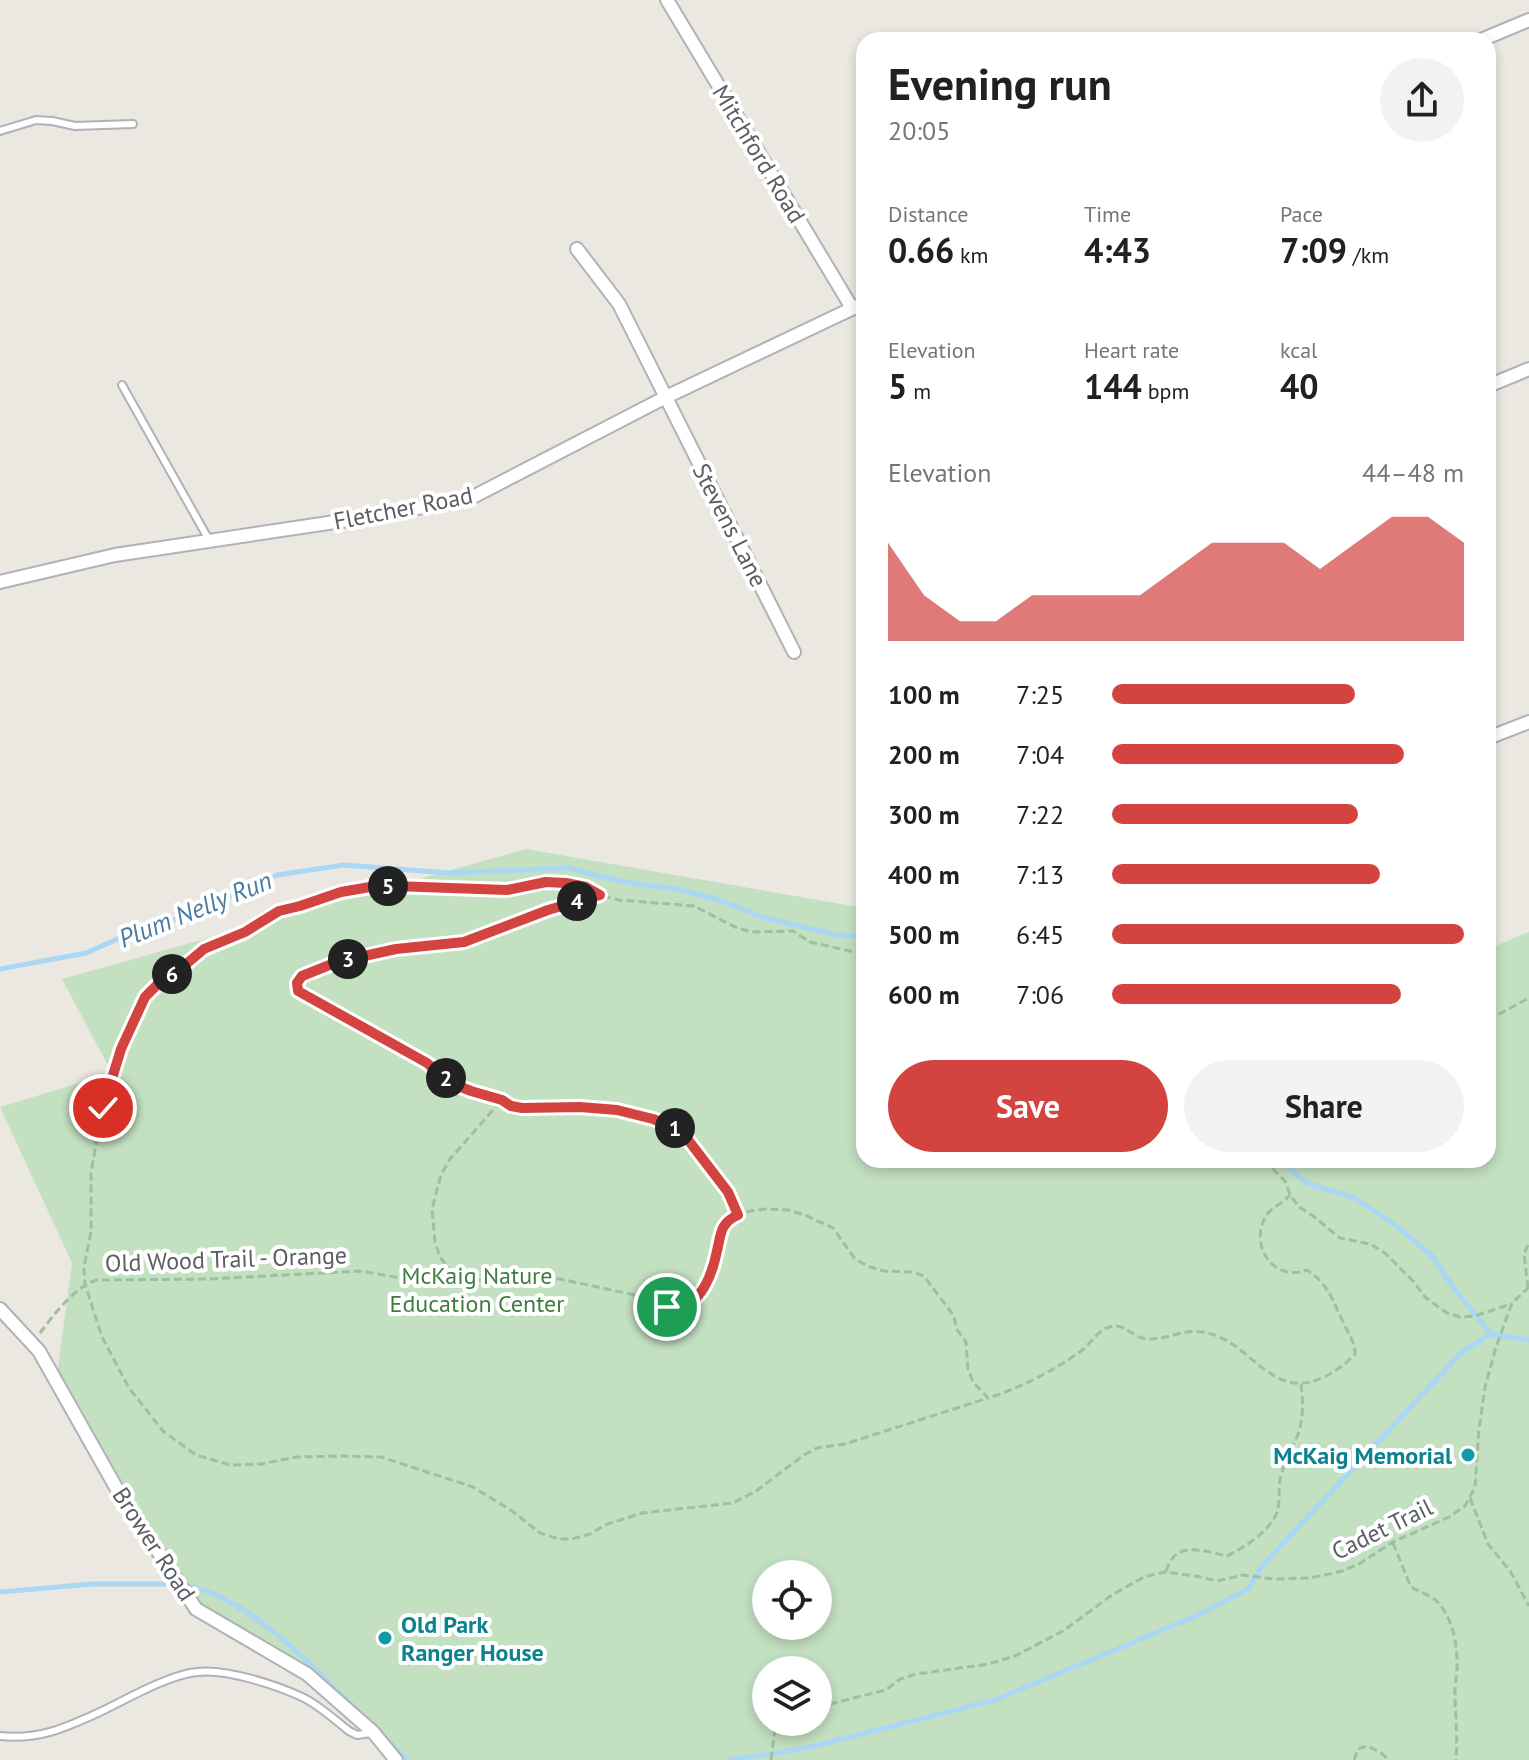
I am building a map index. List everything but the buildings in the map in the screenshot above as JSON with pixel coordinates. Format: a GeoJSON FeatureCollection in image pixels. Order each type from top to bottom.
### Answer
{"type":"FeatureCollection","features":[{"type":"Feature","properties":{"kind":"street","name":"Mitchford Road"},"geometry":{"type":"LineString","coordinates":[[667,0],[856,302]]}},
{"type":"Feature","properties":{"kind":"street"},"geometry":{"type":"LineString","coordinates":[[1496,34],[1529,20]]}},
{"type":"Feature","properties":{"kind":"street","name":"Stevens Lane"},"geometry":{"type":"LineString","coordinates":[[577,249],[619,304],[794,652]]}},
{"type":"Feature","properties":{"kind":"street","name":"Fletcher Road"},"geometry":{"type":"LineString","coordinates":[[0,582],[115,555],[469,499],[666,397],[856,306]]}},
{"type":"Feature","properties":{"kind":"street"},"geometry":{"type":"LineString","coordinates":[[1496,383],[1529,369]]}},
{"type":"Feature","properties":{"kind":"street"},"geometry":{"type":"LineString","coordinates":[[1496,735],[1529,722]]}},
{"type":"Feature","properties":{"kind":"street","name":"Brower Road"},"geometry":{"type":"LineString","coordinates":[[0,1309],[39,1351],[118,1491],[196,1609],[307,1674],[373,1732],[396,1760]]}},
{"type":"Feature","properties":{"kind":"lane"},"geometry":{"type":"LineString","coordinates":[[0,131],[36,120],[75,126],[133,124]]}},
{"type":"Feature","properties":{"kind":"lane"},"geometry":{"type":"LineString","coordinates":[[122,385],[209,540]]}},
{"type":"Feature","properties":{"kind":"lane"},"geometry":{"type":"LineString","coordinates":[[0,1736],[26,1737],[56,1731],[169,1680],[197,1672],[237,1675],[280,1689],[306,1699],[357,1735],[373,1732]]}},
{"type":"Feature","properties":{"kind":"path"},"geometry":{"type":"LineString","coordinates":[[856,952],[810,942],[793,931],[751,932],[694,906],[619,900],[586,887],[546,882],[507,890],[394,886],[341,892],[279,911],[245,932],[204,949],[145,997],[121,1049],[103,1108],[91,1173],[91,1232],[84,1267],[85,1284],[102,1337],[129,1388],[163,1431],[196,1455],[230,1465],[261,1464],[296,1457],[381,1457],[473,1487],[540,1533],[572,1539],[642,1513],[733,1503],[756,1491],[817,1448],[845,1444],[1011,1391],[1082,1350],[1101,1331],[1115,1326],[1147,1339],[1187,1331],[1221,1336],[1287,1382],[1301,1384],[1315,1381],[1349,1361],[1355,1354],[1355,1345],[1335,1300],[1318,1277],[1307,1270],[1298,1274],[1283,1270],[1269,1262],[1262,1252],[1261,1225],[1266,1214],[1290,1195]]}},
{"type":"Feature","properties":{"kind":"path"},"geometry":{"type":"LineString","coordinates":[[600,895],[548,910],[464,942],[396,949],[337,962],[302,976],[297,983],[298,991],[418,1057],[451,1083],[511,1106],[617,1110],[674,1127],[682,1132],[728,1192],[738,1215],[765,1209],[788,1210],[805,1215],[833,1228],[855,1259],[870,1267],[924,1276],[954,1316],[956,1328],[966,1342],[968,1369],[973,1382],[988,1398]]}},
{"type":"Feature","properties":{"kind":"path"},"geometry":{"type":"LineString","coordinates":[[1496,1016],[1529,998]]}},
{"type":"Feature","properties":{"kind":"path"},"geometry":{"type":"LineString","coordinates":[[460,1283],[440,1257],[435,1242],[432,1209],[441,1175],[450,1159],[502,1100]]}},
{"type":"Feature","properties":{"kind":"path"},"geometry":{"type":"LineString","coordinates":[[1272,1168],[1285,1181],[1299,1207],[1340,1238],[1370,1244],[1385,1253],[1426,1298],[1447,1313],[1460,1317],[1475,1316],[1512,1303],[1529,1287],[1524,1254],[1529,1242]]}},
{"type":"Feature","properties":{"kind":"path","name":"Old Wood Trail - Orange"},"geometry":{"type":"LineString","coordinates":[[32,1344],[52,1316],[85,1284],[96,1280],[210,1279],[359,1271],[460,1283],[494,1278],[560,1279],[644,1297],[667,1307],[682,1307],[694,1300],[705,1287],[721,1230],[738,1215]]}},
{"type":"Feature","properties":{"kind":"path","name":"Cadet Trail"},"geometry":{"type":"LineString","coordinates":[[1165,1572],[1217,1581],[1243,1575],[1273,1579],[1309,1578],[1342,1571],[1465,1506],[1475,1487],[1485,1387],[1512,1303]]}},
{"type":"Feature","properties":{"kind":"path"},"geometry":{"type":"LineString","coordinates":[[832,1704],[886,1690],[900,1679],[916,1674],[989,1664],[1015,1656],[1063,1631],[1112,1595],[1144,1577],[1165,1572],[1172,1557],[1184,1551],[1202,1550],[1227,1556],[1252,1541],[1274,1518],[1279,1507],[1280,1481],[1287,1454],[1301,1422],[1301,1384]]}},
{"type":"Feature","properties":{"kind":"path"},"geometry":{"type":"LineString","coordinates":[[1470,1498],[1488,1544],[1510,1571],[1529,1606]]}},
{"type":"Feature","properties":{"kind":"path"},"geometry":{"type":"LineString","coordinates":[[1393,1542],[1411,1587],[1438,1604],[1456,1642],[1456,1760]]}},
{"type":"Feature","properties":{"kind":"path"},"geometry":{"type":"LineString","coordinates":[[771,1760],[775,1736]]}},
{"type":"Feature","properties":{"kind":"path"},"geometry":{"type":"LineString","coordinates":[[1354,1760],[1358,1749],[1367,1746],[1389,1760]]}},
{"type":"Feature","properties":{"kind":"green space","name":"McKaig Nature Education Center"},"geometry":{"type":"Polygon","coordinates":[[[526,849],[856,907],[856,1168],[1496,1168],[1496,946],[1529,932],[1529,1760],[396,1760],[307,1674],[196,1609],[56,1382],[72,1263],[0,1107],[112,1073],[62,979],[526,849]]]}},
{"type":"Feature","properties":{"kind":"waterway","name":"Plum Nelly Run"},"geometry":{"type":"LineString","coordinates":[[0,969],[86,953],[131,933],[183,917],[277,875],[344,865],[449,873],[570,868],[642,885],[679,889],[765,918],[856,936]]}},
{"type":"Feature","properties":{"kind":"waterway","name":"Plum Nelly Run"},"geometry":{"type":"LineString","coordinates":[[1289,1168],[1306,1183],[1354,1198],[1398,1227],[1432,1256],[1491,1334]]}},
{"type":"Feature","properties":{"kind":"waterway"},"geometry":{"type":"LineString","coordinates":[[729,1760],[806,1748],[995,1700],[1196,1616],[1248,1589],[1262,1566],[1461,1353],[1491,1334],[1529,1340]]}},
{"type":"Feature","properties":{"kind":"waterway"},"geometry":{"type":"LineString","coordinates":[[0,1592],[92,1584],[171,1584]]}},
{"type":"Feature","properties":{"kind":"waterway"},"geometry":{"type":"LineString","coordinates":[[189,1586],[212,1593],[257,1619],[300,1655],[356,1710]]}},
{"type":"Feature","properties":{"kind":"waterway"},"geometry":{"type":"LineString","coordinates":[[386,1739],[407,1760]]}},
{"type":"Feature","properties":{"kind":"place","name":"McKaig Memorial"},"geometry":{"type":"Point","coordinates":[1468,1455]}},
{"type":"Feature","properties":{"kind":"place","name":"Old Park Ranger House"},"geometry":{"type":"Point","coordinates":[385,1638]}},
{"type":"Feature","properties":{"kind":"route"},"geometry":{"type":"LineString","coordinates":[[103,1108],[121,1049],[145,997],[204,949],[245,932],[279,911],[341,892],[370,887],[507,890],[546,882],[586,887],[600,895],[548,910],[464,942],[396,949],[337,962],[302,976],[297,983],[298,991],[427,1063],[451,1083],[511,1106],[617,1110],[653,1119],[682,1132],[728,1192],[738,1215],[721,1230],[705,1287],[694,1300],[682,1307],[667,1307]]}}]}
